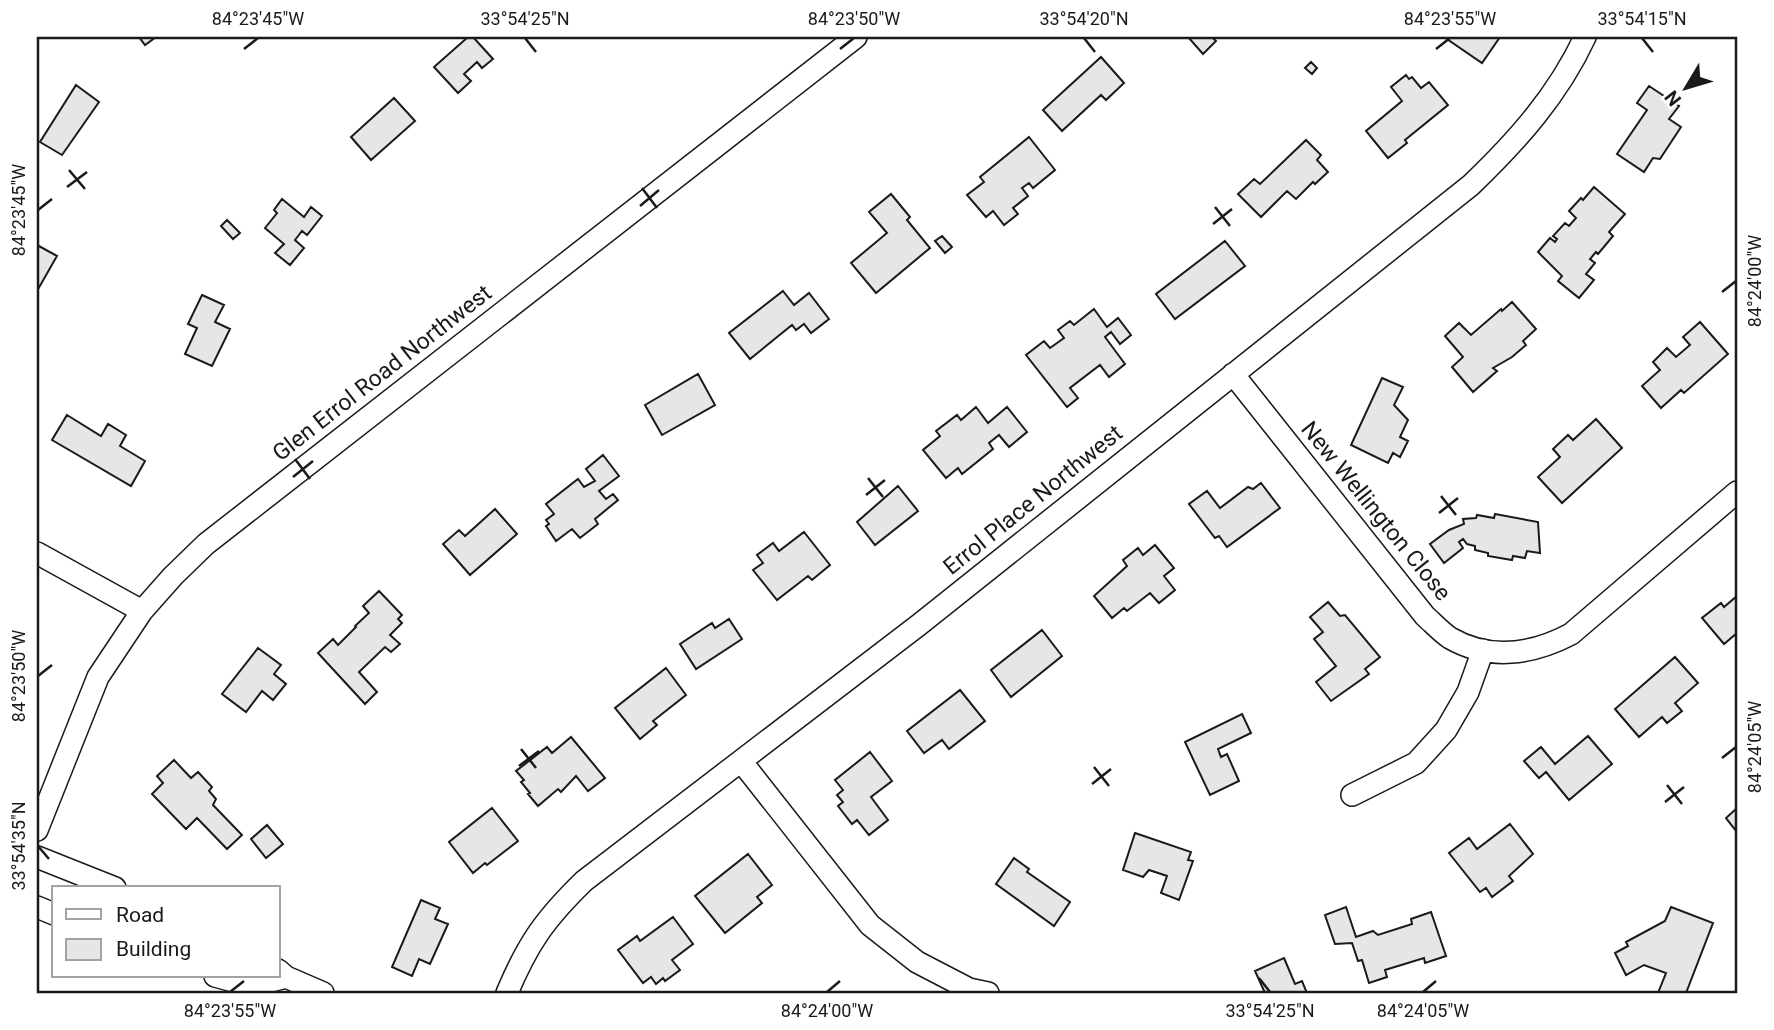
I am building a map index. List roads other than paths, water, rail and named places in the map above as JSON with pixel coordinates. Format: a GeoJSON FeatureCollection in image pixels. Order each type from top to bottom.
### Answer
{"type":"FeatureCollection","features":[{"type":"Feature","properties":{"kind":"street","name":"Glen Errol Road Northwest"},"geometry":{"type":"LineString","coordinates":[[37,830],[98,677],[142,611],[205,544],[856,37]]}},
{"type":"Feature","properties":{"kind":"street","name":"Errol Place Northwest"},"geometry":{"type":"LineString","coordinates":[[508,993],[521,959],[537,932],[553,911],[584,881],[920,624],[1471,185],[1505,153],[1536,118],[1575,59],[1585,37]]}},
{"type":"Feature","properties":{"kind":"street","name":"New Wellington Close"},"geometry":{"type":"LineString","coordinates":[[1233,374],[1424,617],[1450,638],[1483,650],[1505,653],[1528,651],[1551,645],[1572,634],[1737,492]]}},
{"type":"Feature","properties":{"kind":"street"},"geometry":{"type":"LineString","coordinates":[[37,553],[142,611]]}},
{"type":"Feature","properties":{"kind":"street"},"geometry":{"type":"LineString","coordinates":[[1352,795],[1416,763],[1446,730],[1468,692],[1483,650]]}},
{"type":"Feature","properties":{"kind":"street"},"geometry":{"type":"LineString","coordinates":[[741,761],[870,925],[917,962],[975,992]]}},
{"type":"Feature","properties":{"kind":"street"},"geometry":{"type":"LineString","coordinates":[[37,857],[110,886]]}},
{"type":"Feature","properties":{"kind":"street"},"geometry":{"type":"LineString","coordinates":[[282,974],[323,993]]}},
{"type":"Feature","properties":{"kind":"street"},"geometry":{"type":"LineString","coordinates":[[223,978],[252,985],[271,978]]}}]}
